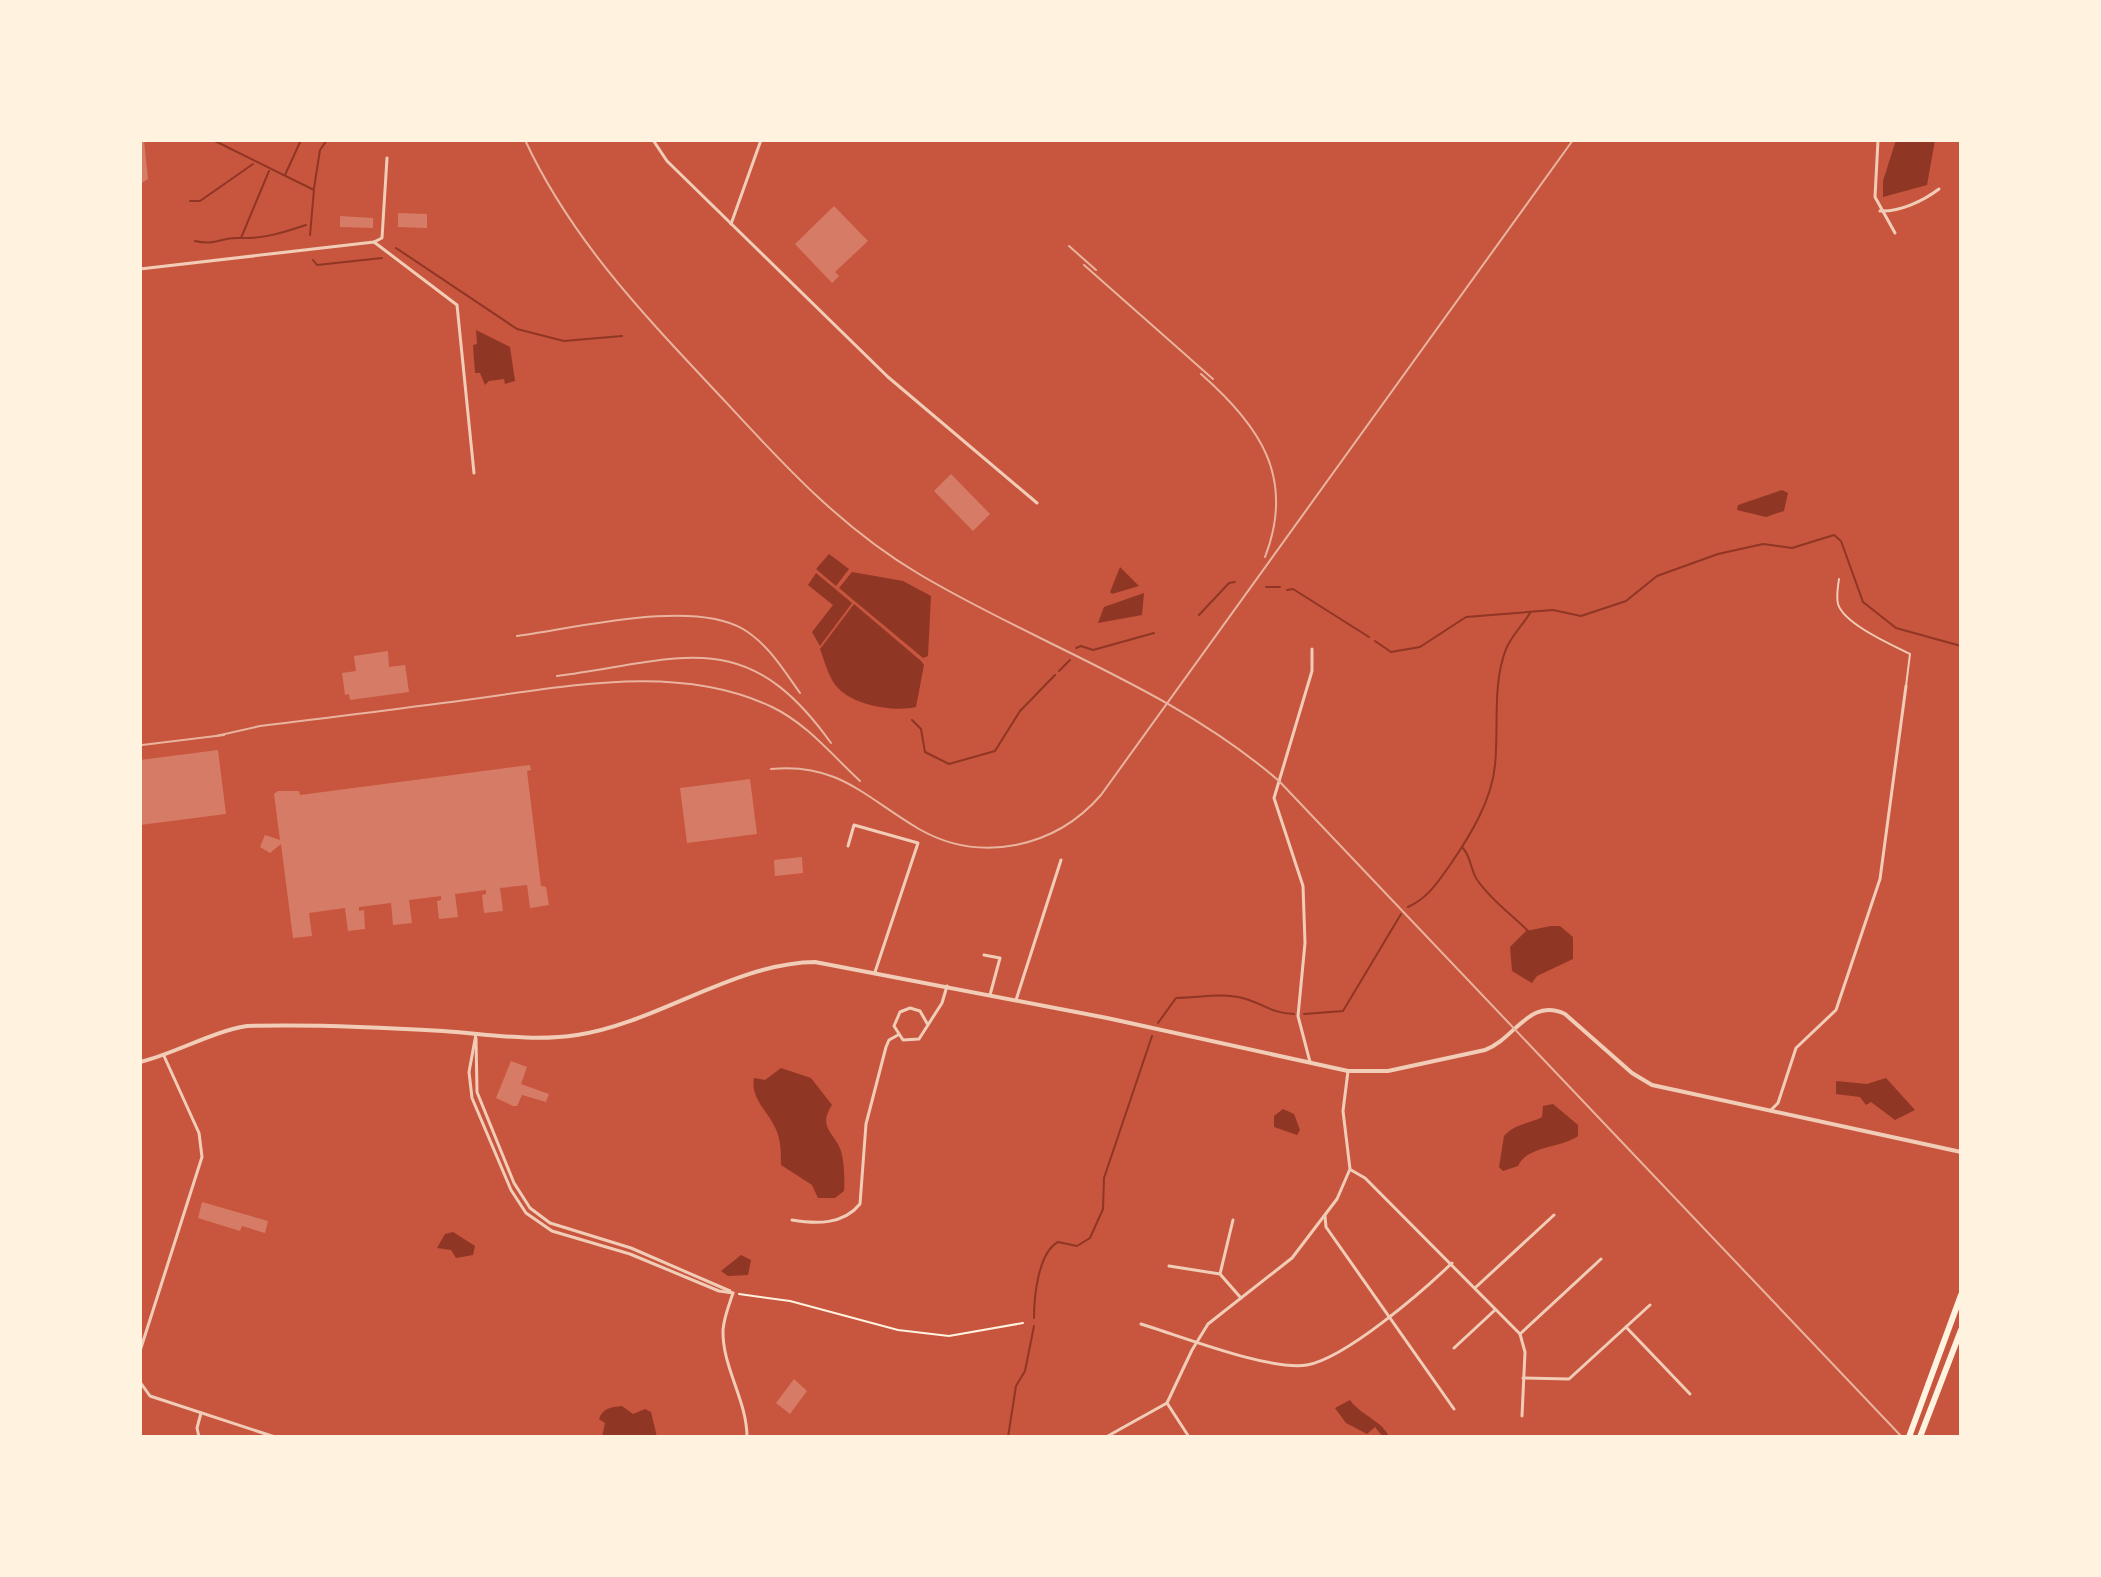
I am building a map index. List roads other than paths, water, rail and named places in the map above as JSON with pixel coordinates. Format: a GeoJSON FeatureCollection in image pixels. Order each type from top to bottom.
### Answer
{"type":"FeatureCollection","features":[{"type":"Feature","properties":{"kind":"highway"},"geometry":{"type":"LineString","coordinates":[[1909,1437],[1961,1295]]}},
{"type":"Feature","properties":{"kind":"highway"},"geometry":{"type":"LineString","coordinates":[[1920,1437],[1961,1330]]}},
{"type":"Feature","properties":{"kind":"street"},"geometry":{"type":"LineString","coordinates":[[653,140],[667,161],[888,377],[1037,503]]}},
{"type":"Feature","properties":{"kind":"street"},"geometry":{"type":"LineString","coordinates":[[731,224],[761,140]]}},
{"type":"Feature","properties":{"kind":"street"},"geometry":{"type":"LineString","coordinates":[[1878,140],[1874,189],[1880,211],[1895,233]]}},
{"type":"Feature","properties":{"kind":"street"},"geometry":{"type":"LineString","coordinates":[[140,269],[374,242],[382,238],[387,158]]}},
{"type":"Feature","properties":{"kind":"street"},"geometry":{"type":"LineString","coordinates":[[1880,211],[1889,212],[1926,199],[1939,189]]}},
{"type":"Feature","properties":{"kind":"street"},"geometry":{"type":"LineString","coordinates":[[374,242],[457,305],[474,473]]}},
{"type":"Feature","properties":{"kind":"street"},"geometry":{"type":"LineString","coordinates":[[1310,1063],[1299,1005],[1305,943],[1303,886],[1274,798],[1312,671],[1312,649]]}},
{"type":"Feature","properties":{"kind":"street"},"geometry":{"type":"LineString","coordinates":[[1771,1110],[1778,1103],[1796,1048],[1836,1010],[1880,879],[1906,686]]}},
{"type":"Feature","properties":{"kind":"street"},"geometry":{"type":"LineString","coordinates":[[848,846],[854,825],[918,843],[875,972]]}},
{"type":"Feature","properties":{"kind":"street"},"geometry":{"type":"LineString","coordinates":[[1016,1000],[1061,860]]}},
{"type":"Feature","properties":{"kind":"street"},"geometry":{"type":"LineString","coordinates":[[984,955],[1000,958],[990,995]]}},
{"type":"Feature","properties":{"kind":"street"},"geometry":{"type":"LineString","coordinates":[[140,1062],[164,1056],[225,1030],[247,1026],[390,1027],[546,1037],[600,1031],[791,963],[834,964],[1162,1029],[1348,1071],[1381,1073],[1481,1051],[1494,1047],[1526,1018],[1540,1010],[1555,1009],[1565,1014],[1641,1080],[1961,1152]]}},
{"type":"Feature","properties":{"kind":"street"},"geometry":{"type":"LineString","coordinates":[[792,1220],[825,1223],[853,1213],[860,1204],[866,1124],[886,1047],[889,1040],[898,1035],[915,1041],[923,1036],[947,986]]}},
{"type":"Feature","properties":{"kind":"street"},"geometry":{"type":"LineString","coordinates":[[898,1035],[895,1021],[900,1012],[915,1009],[924,1015],[928,1025]]}},
{"type":"Feature","properties":{"kind":"street"},"geometry":{"type":"LineString","coordinates":[[924,1015],[936,1013]]}},
{"type":"Feature","properties":{"kind":"street"},"geometry":{"type":"LineString","coordinates":[[476,1034],[469,1072],[472,1098],[511,1190],[526,1213],[552,1231],[630,1254],[719,1291],[733,1293],[725,1316],[724,1339],[745,1417],[747,1437]]}},
{"type":"Feature","properties":{"kind":"street"},"geometry":{"type":"LineString","coordinates":[[140,1351],[202,1157],[199,1133],[164,1056]]}},
{"type":"Feature","properties":{"kind":"street"},"geometry":{"type":"LineString","coordinates":[[1106,1437],[1167,1403],[1208,1324],[1292,1258],[1325,1216],[1350,1169],[1343,1111],[1348,1071]]}},
{"type":"Feature","properties":{"kind":"street"},"geometry":{"type":"LineString","coordinates":[[1350,1169],[1365,1178],[1520,1334],[1525,1352],[1522,1416]]}},
{"type":"Feature","properties":{"kind":"street"},"geometry":{"type":"LineString","coordinates":[[1476,1287],[1554,1215]]}},
{"type":"Feature","properties":{"kind":"street"},"geometry":{"type":"LineString","coordinates":[[1325,1216],[1326,1227],[1454,1409]]}},
{"type":"Feature","properties":{"kind":"street"},"geometry":{"type":"LineString","coordinates":[[1220,1274],[1233,1220]]}},
{"type":"Feature","properties":{"kind":"street"},"geometry":{"type":"LineString","coordinates":[[1520,1334],[1601,1259]]}},
{"type":"Feature","properties":{"kind":"street"},"geometry":{"type":"LineString","coordinates":[[1141,1324],[1264,1360],[1304,1365],[1333,1354],[1414,1299],[1452,1263]]}},
{"type":"Feature","properties":{"kind":"street"},"geometry":{"type":"LineString","coordinates":[[1169,1266],[1220,1274],[1241,1298]]}},
{"type":"Feature","properties":{"kind":"street"},"geometry":{"type":"LineString","coordinates":[[1523,1378],[1569,1379],[1650,1305]]}},
{"type":"Feature","properties":{"kind":"street"},"geometry":{"type":"LineString","coordinates":[[1454,1348],[1496,1309]]}},
{"type":"Feature","properties":{"kind":"street"},"geometry":{"type":"LineString","coordinates":[[1626,1327],[1690,1394]]}},
{"type":"Feature","properties":{"kind":"street"},"geometry":{"type":"LineString","coordinates":[[140,1382],[150,1396],[275,1437]]}},
{"type":"Feature","properties":{"kind":"street"},"geometry":{"type":"LineString","coordinates":[[1167,1403],[1189,1437]]}},
{"type":"Feature","properties":{"kind":"street"},"geometry":{"type":"LineString","coordinates":[[199,1437],[197,1428],[201,1413]]}},
{"type":"Feature","properties":{"kind":"lane"},"geometry":{"type":"LineString","coordinates":[[1839,579],[1838,597],[1843,612],[1874,636],[1910,654],[1906,686]]}},
{"type":"Feature","properties":{"kind":"waterway"},"geometry":{"type":"LineString","coordinates":[[213,140],[314,190],[310,235]]}},
{"type":"Feature","properties":{"kind":"waterway"},"geometry":{"type":"LineString","coordinates":[[285,175],[301,140]]}},
{"type":"Feature","properties":{"kind":"waterway"},"geometry":{"type":"LineString","coordinates":[[314,188],[320,150],[327,140]]}},
{"type":"Feature","properties":{"kind":"waterway"},"geometry":{"type":"LineString","coordinates":[[190,201],[200,201],[253,164]]}},
{"type":"Feature","properties":{"kind":"waterway"},"geometry":{"type":"LineString","coordinates":[[241,238],[269,171]]}},
{"type":"Feature","properties":{"kind":"waterway"},"geometry":{"type":"LineString","coordinates":[[195,241],[264,236],[306,225]]}},
{"type":"Feature","properties":{"kind":"waterway"},"geometry":{"type":"LineString","coordinates":[[396,248],[517,329],[564,341],[622,336]]}},
{"type":"Feature","properties":{"kind":"waterway"},"geometry":{"type":"LineString","coordinates":[[313,260],[317,265],[382,258]]}},
{"type":"Feature","properties":{"kind":"waterway"},"geometry":{"type":"LineString","coordinates":[[1375,641],[1391,652],[1420,647],[1466,617],[1553,610],[1581,616],[1626,601],[1657,576],[1718,554],[1763,544],[1792,548],[1834,535],[1841,541],[1863,602],[1896,628],[1961,646]]}},
{"type":"Feature","properties":{"kind":"waterway"},"geometry":{"type":"LineString","coordinates":[[1199,615],[1229,583],[1235,582]]}},
{"type":"Feature","properties":{"kind":"waterway"},"geometry":{"type":"LineString","coordinates":[[1266,587],[1280,587]]}},
{"type":"Feature","properties":{"kind":"waterway"},"geometry":{"type":"LineString","coordinates":[[1287,590],[1293,589],[1369,637]]}},
{"type":"Feature","properties":{"kind":"waterway"},"geometry":{"type":"LineString","coordinates":[[1408,907],[1427,895],[1441,878],[1485,804],[1495,765],[1497,692],[1502,663],[1508,644],[1530,613]]}},
{"type":"Feature","properties":{"kind":"waterway"},"geometry":{"type":"LineString","coordinates":[[1076,648],[1081,646],[1093,650],[1154,633]]}},
{"type":"Feature","properties":{"kind":"waterway"},"geometry":{"type":"LineString","coordinates":[[1059,671],[1070,660]]}},
{"type":"Feature","properties":{"kind":"waterway"},"geometry":{"type":"LineString","coordinates":[[912,720],[921,729],[925,752],[949,764],[995,751],[1020,711],[1055,675]]}},
{"type":"Feature","properties":{"kind":"waterway"},"geometry":{"type":"LineString","coordinates":[[1462,847],[1483,888],[1528,931]]}},
{"type":"Feature","properties":{"kind":"waterway"},"geometry":{"type":"LineString","coordinates":[[1304,1014],[1343,1011],[1401,914]]}},
{"type":"Feature","properties":{"kind":"waterway"},"geometry":{"type":"LineString","coordinates":[[1158,1023],[1176,998],[1237,997],[1294,1014]]}},
{"type":"Feature","properties":{"kind":"waterway"},"geometry":{"type":"LineString","coordinates":[[1034,1318],[1036,1288],[1042,1265],[1051,1248],[1058,1242],[1077,1246],[1090,1238],[1103,1209],[1104,1178],[1152,1036]]}},
{"type":"Feature","properties":{"kind":"waterway"},"geometry":{"type":"LineString","coordinates":[[1008,1437],[1016,1386],[1025,1371],[1034,1326]]}},
{"type":"Feature","properties":{"kind":"railway"},"geometry":{"type":"LineString","coordinates":[[525,140],[565,212],[613,276],[694,368],[814,493],[864,536],[919,574],[1150,694],[1195,720],[1279,781],[1902,1437]]}},
{"type":"Feature","properties":{"kind":"railway"},"geometry":{"type":"LineString","coordinates":[[771,769],[794,768],[833,777],[919,829],[942,840],[967,846],[991,848],[1016,845],[1062,828],[1082,813],[1101,795],[1573,140]]}},
{"type":"Feature","properties":{"kind":"railway"},"geometry":{"type":"LineString","coordinates":[[1069,246],[1096,270]]}},
{"type":"Feature","properties":{"kind":"railway"},"geometry":{"type":"LineString","coordinates":[[1084,265],[1213,379]]}},
{"type":"Feature","properties":{"kind":"railway"},"geometry":{"type":"LineString","coordinates":[[1201,374],[1222,393],[1255,433],[1274,477],[1274,528],[1265,557]]}},
{"type":"Feature","properties":{"kind":"railway"},"geometry":{"type":"LineString","coordinates":[[517,636],[633,618],[694,616],[721,620],[743,629],[760,642],[800,693]]}},
{"type":"Feature","properties":{"kind":"railway"},"geometry":{"type":"LineString","coordinates":[[557,676],[677,658],[710,658],[740,665],[770,680],[800,705],[831,743]]}},
{"type":"Feature","properties":{"kind":"railway"},"geometry":{"type":"LineString","coordinates":[[216,736],[260,726],[542,689],[660,682],[698,685],[736,693],[772,707],[808,731],[860,781]]}},
{"type":"Feature","properties":{"kind":"railway"},"geometry":{"type":"LineString","coordinates":[[142,745],[224,735]]}}]}
